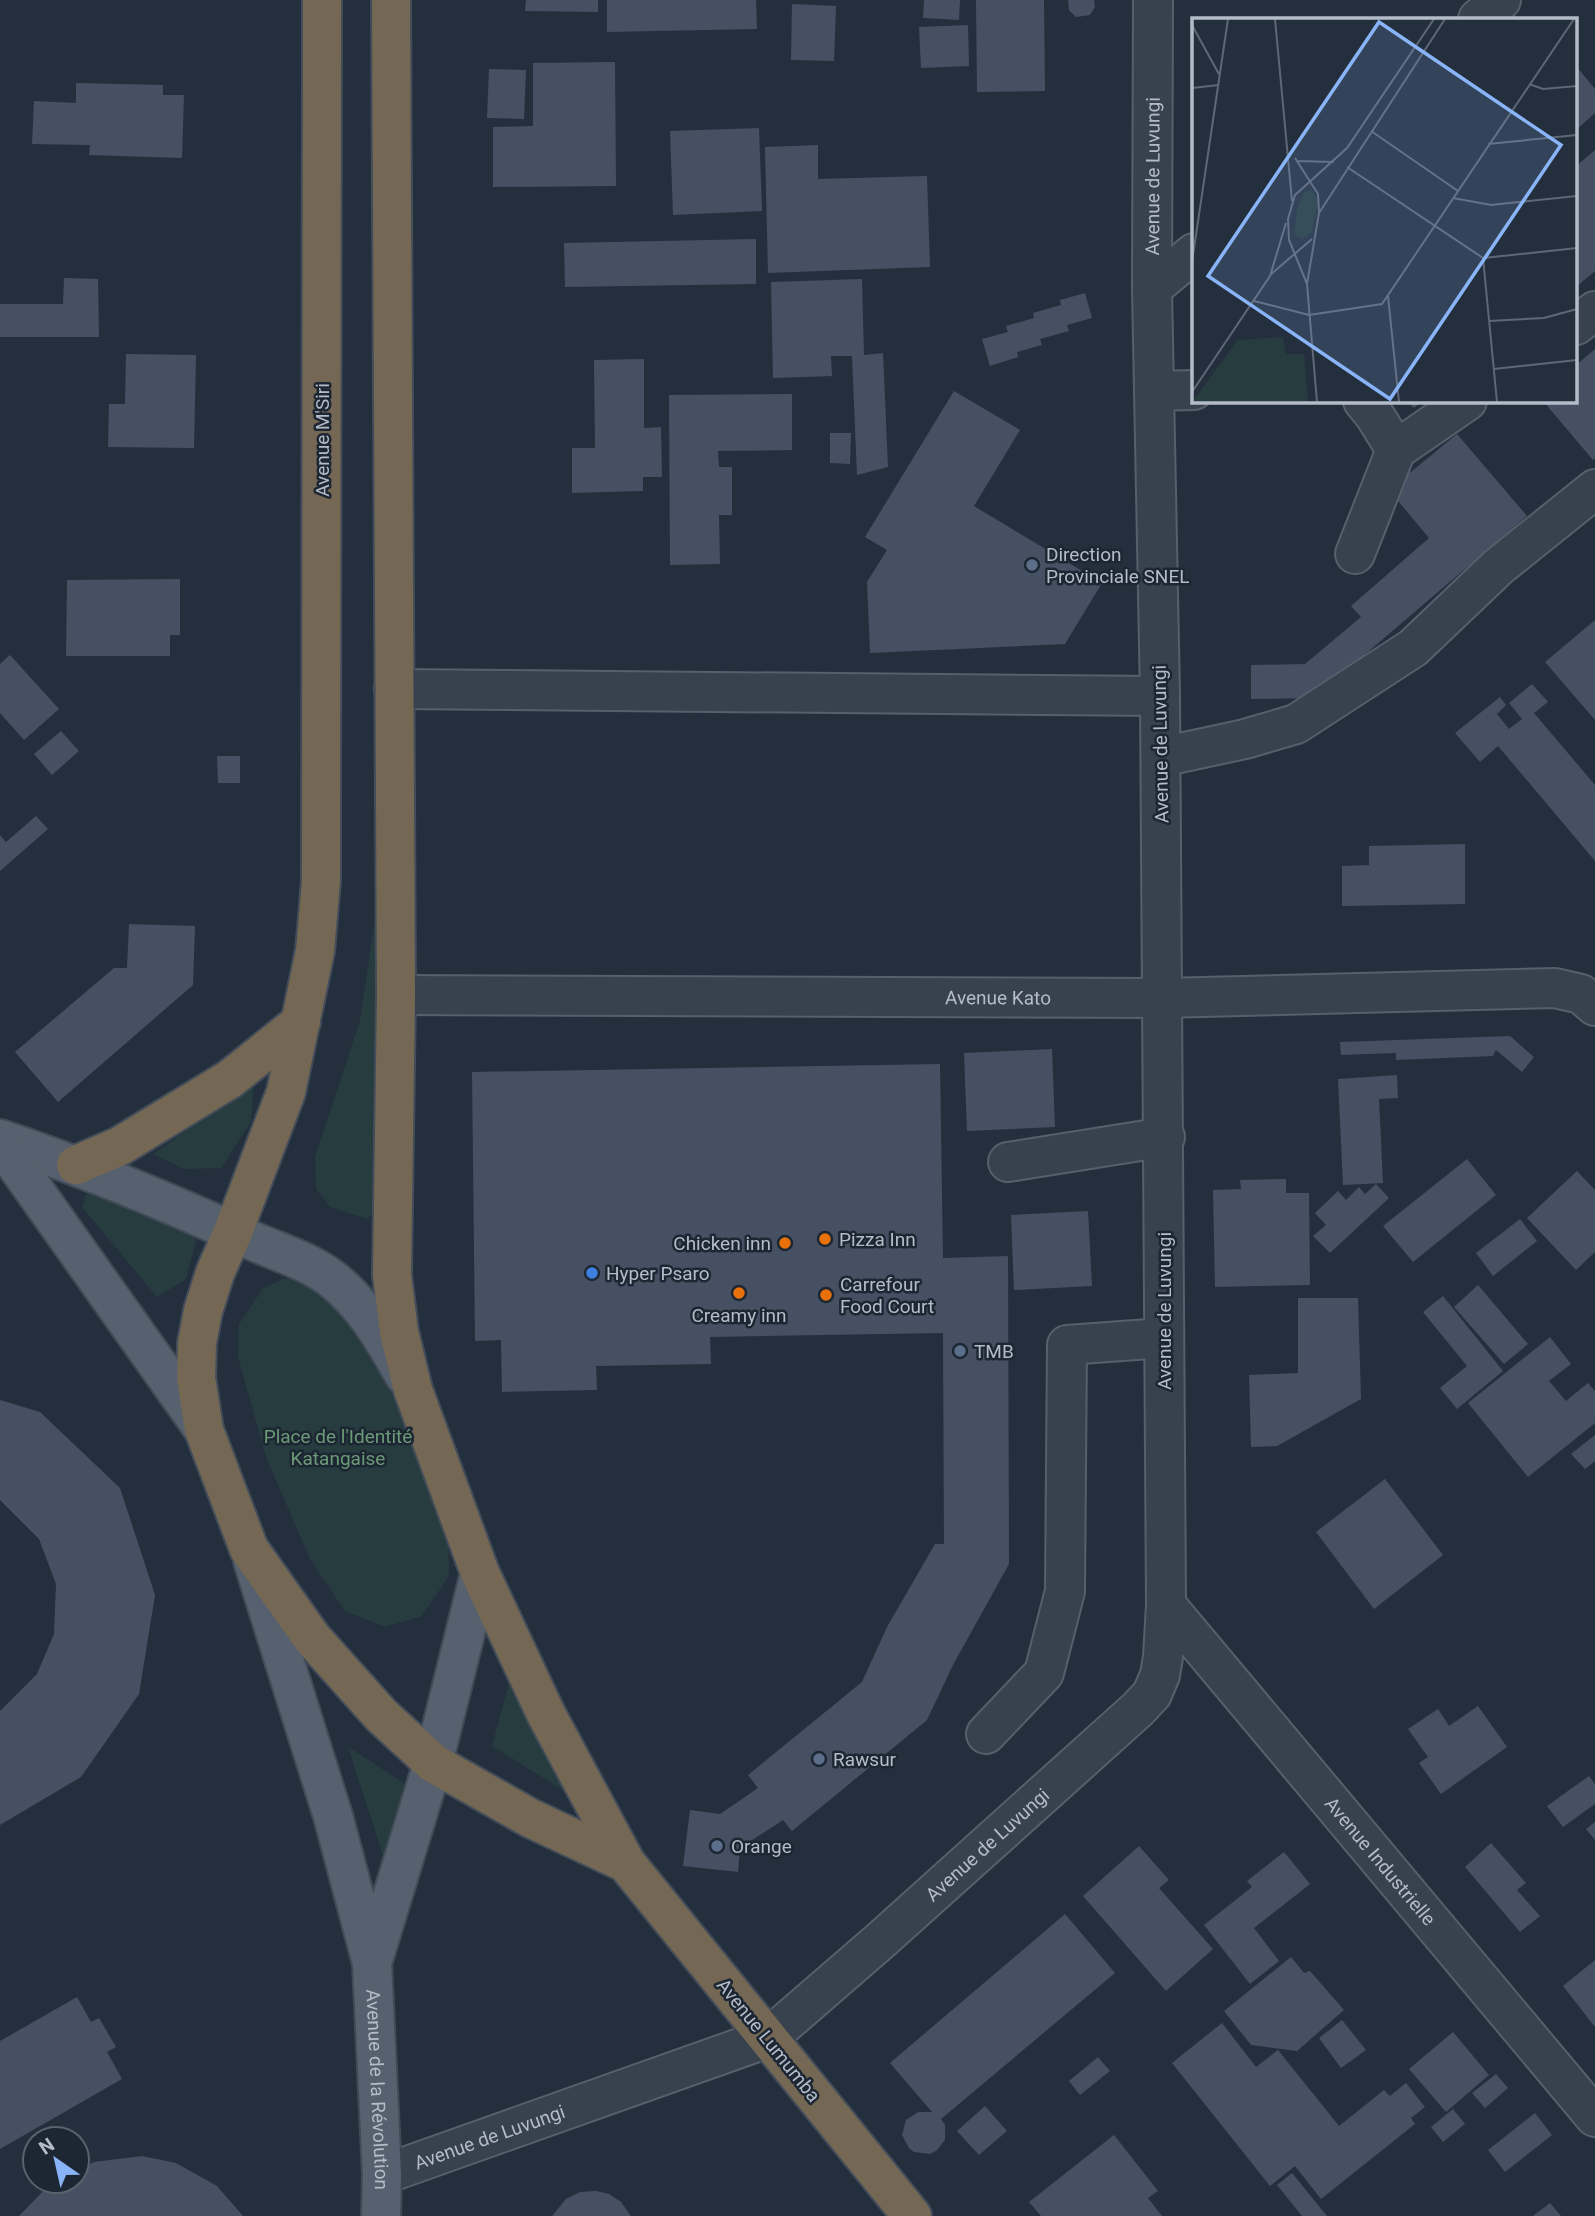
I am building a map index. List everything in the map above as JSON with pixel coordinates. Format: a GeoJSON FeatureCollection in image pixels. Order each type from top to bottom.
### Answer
{"type":"FeatureCollection","features":[{"type":"Feature","properties":{"kind":"highway","name":"Avenue M'Siri"},"geometry":{"type":"LineString","coordinates":[[301,1022],[314,951],[321,881],[322,0]]}},
{"type":"Feature","properties":{"kind":"highway"},"geometry":{"type":"LineString","coordinates":[[391,0],[396,995],[392,1275],[399,1332],[412,1390],[480,1573],[546,1714],[626,1864]]}},
{"type":"Feature","properties":{"kind":"highway"},"geometry":{"type":"LineString","coordinates":[[76,1165],[120,1146],[220,1085],[301,1022]]}},
{"type":"Feature","properties":{"kind":"highway"},"geometry":{"type":"LineString","coordinates":[[301,1022],[286,1093],[215,1273],[203,1311],[197,1343],[196,1378],[204,1430],[249,1549],[312,1639],[341,1673],[433,1763],[530,1818],[626,1864]]}},
{"type":"Feature","properties":{"kind":"highway","name":"Avenue Lumumba"},"geometry":{"type":"LineString","coordinates":[[626,1864],[912,2216]]}},
{"type":"Feature","properties":{"kind":"main road"},"geometry":{"type":"LineString","coordinates":[[0,1140],[76,1165],[300,1261],[331,1278],[377,1327],[412,1390]]}},
{"type":"Feature","properties":{"kind":"main road"},"geometry":{"type":"LineString","coordinates":[[0,1140],[204,1430]]}},
{"type":"Feature","properties":{"kind":"main road"},"geometry":{"type":"LineString","coordinates":[[249,1549],[333,1816],[372,1963]]}},
{"type":"Feature","properties":{"kind":"main road"},"geometry":{"type":"LineString","coordinates":[[372,1963],[433,1763],[480,1573]]}},
{"type":"Feature","properties":{"kind":"main road","name":"Avenue de la Révolution"},"geometry":{"type":"LineString","coordinates":[[372,1963],[382,2175],[381,2216]]}},
{"type":"Feature","properties":{"kind":"street","name":"Avenue de Luvungi"},"geometry":{"type":"LineString","coordinates":[[382,2175],[768,2038],[1138,1709],[1152,1694],[1160,1675],[1166,1605],[1163,1338],[1165,1137],[1152,288],[1153,0]]}},
{"type":"Feature","properties":{"kind":"street"},"geometry":{"type":"LineString","coordinates":[[1479,18],[1501,0]]}},
{"type":"Feature","properties":{"kind":"street"},"geometry":{"type":"LineString","coordinates":[[1152,288],[1192,255]]}},
{"type":"Feature","properties":{"kind":"street"},"geometry":{"type":"LineString","coordinates":[[1578,324],[1595,312]]}},
{"type":"Feature","properties":{"kind":"street"},"geometry":{"type":"LineString","coordinates":[[1154,391],[1192,390]]}},
{"type":"Feature","properties":{"kind":"street"},"geometry":{"type":"LineString","coordinates":[[1364,402],[1396,450]]}},
{"type":"Feature","properties":{"kind":"street"},"geometry":{"type":"LineString","coordinates":[[1355,554],[1396,450],[1466,402]]}},
{"type":"Feature","properties":{"kind":"street"},"geometry":{"type":"LineString","coordinates":[[1161,757],[1245,739],[1296,724],[1413,648],[1498,567],[1595,489]]}},
{"type":"Feature","properties":{"kind":"street"},"geometry":{"type":"LineString","coordinates":[[394,689],[1160,696]]}},
{"type":"Feature","properties":{"kind":"street","name":"Avenue Kato"},"geometry":{"type":"LineString","coordinates":[[396,995],[1162,998],[1544,988],[1569,989],[1590,994]]}},
{"type":"Feature","properties":{"kind":"street"},"geometry":{"type":"LineString","coordinates":[[1008,1162],[1165,1137]]}},
{"type":"Feature","properties":{"kind":"street"},"geometry":{"type":"LineString","coordinates":[[986,1734],[1044,1673],[1065,1591],[1067,1345],[1163,1338]]}},
{"type":"Feature","properties":{"kind":"street","name":"Avenue Industrielle"},"geometry":{"type":"LineString","coordinates":[[1166,1605],[1595,2117]]}},
{"type":"Feature","properties":{"kind":"green space"},"geometry":{"type":"Polygon","coordinates":[[[377,906],[379,1207],[367,1219],[330,1207],[316,1189],[315,1157],[360,1020],[377,906]]]}},
{"type":"Feature","properties":{"kind":"green space"},"geometry":{"type":"Polygon","coordinates":[[[254,1083],[251,1122],[221,1168],[184,1169],[153,1154],[254,1083]]]}},
{"type":"Feature","properties":{"kind":"green space"},"geometry":{"type":"Polygon","coordinates":[[[88,1191],[184,1221],[196,1241],[186,1279],[157,1297],[82,1207],[88,1191]]]}},
{"type":"Feature","properties":{"kind":"green space","name":"Place de l'Identité Katangaise"},"geometry":{"type":"Polygon","coordinates":[[[308,1278],[359,1315],[448,1531],[449,1576],[422,1616],[385,1627],[345,1611],[310,1559],[266,1457],[238,1357],[239,1324],[263,1288],[283,1279],[308,1278]]]}},
{"type":"Feature","properties":{"kind":"green space"},"geometry":{"type":"Polygon","coordinates":[[[510,1679],[576,1798],[492,1746],[510,1679]]]}},
{"type":"Feature","properties":{"kind":"green space"},"geometry":{"type":"Polygon","coordinates":[[[348,1747],[412,1788],[389,1874],[348,1747]]]}},
{"type":"Feature","properties":{"kind":"building"},"geometry":{"type":"Polygon","coordinates":[[[526,0],[598,0],[598,12],[525,11],[526,0]]]}},
{"type":"Feature","properties":{"kind":"building"},"geometry":{"type":"Polygon","coordinates":[[[607,0],[756,0],[757,29],[607,32],[607,0]]]}},
{"type":"Feature","properties":{"kind":"building"},"geometry":{"type":"Polygon","coordinates":[[[924,0],[960,0],[959,20],[923,18],[924,0]]]}},
{"type":"Feature","properties":{"kind":"building"},"geometry":{"type":"Polygon","coordinates":[[[976,0],[1044,0],[1045,91],[977,92],[976,0]]]}},
{"type":"Feature","properties":{"kind":"building"},"geometry":{"type":"Polygon","coordinates":[[[1068,0],[1094,0],[1095,7],[1090,15],[1076,17],[1069,10],[1068,0]]]}},
{"type":"Feature","properties":{"kind":"building"},"geometry":{"type":"Polygon","coordinates":[[[792,4],[836,6],[834,61],[791,60],[792,4]]]}},
{"type":"Feature","properties":{"kind":"building"},"geometry":{"type":"Polygon","coordinates":[[[968,25],[969,66],[921,68],[919,27],[968,25]]]}},
{"type":"Feature","properties":{"kind":"building"},"geometry":{"type":"Polygon","coordinates":[[[615,62],[616,186],[493,187],[493,127],[533,126],[533,63],[615,62]]]}},
{"type":"Feature","properties":{"kind":"building"},"geometry":{"type":"Polygon","coordinates":[[[1578,68],[1595,89],[1595,113],[1578,128],[1578,68]]]}},
{"type":"Feature","properties":{"kind":"building"},"geometry":{"type":"Polygon","coordinates":[[[489,69],[526,70],[524,119],[487,118],[489,69]]]}},
{"type":"Feature","properties":{"kind":"building"},"geometry":{"type":"Polygon","coordinates":[[[76,83],[163,85],[163,95],[184,95],[182,158],[89,155],[90,145],[32,144],[34,101],[76,103],[76,83]]]}},
{"type":"Feature","properties":{"kind":"building"},"geometry":{"type":"Polygon","coordinates":[[[759,128],[762,211],[673,215],[670,131],[759,128]]]}},
{"type":"Feature","properties":{"kind":"building"},"geometry":{"type":"Polygon","coordinates":[[[818,145],[818,179],[927,176],[930,267],[768,273],[765,147],[818,145]]]}},
{"type":"Feature","properties":{"kind":"building"},"geometry":{"type":"Polygon","coordinates":[[[1595,150],[1595,271],[1578,285],[1578,164],[1595,150]]]}},
{"type":"Feature","properties":{"kind":"building"},"geometry":{"type":"Polygon","coordinates":[[[756,239],[756,284],[565,287],[564,243],[756,239]]]}},
{"type":"Feature","properties":{"kind":"building"},"geometry":{"type":"Polygon","coordinates":[[[64,278],[98,279],[99,337],[0,337],[0,304],[63,304],[64,278]]]}},
{"type":"Feature","properties":{"kind":"building"},"geometry":{"type":"Polygon","coordinates":[[[862,279],[864,355],[883,353],[888,467],[857,475],[852,356],[831,356],[832,376],[773,378],[771,282],[862,279]]]}},
{"type":"Feature","properties":{"kind":"building"},"geometry":{"type":"Polygon","coordinates":[[[1085,293],[1092,318],[1067,325],[1069,331],[1040,339],[1042,345],[1017,352],[1018,357],[990,366],[982,339],[1008,332],[1006,326],[1034,318],[1033,313],[1061,305],[1060,300],[1085,293]]]}},
{"type":"Feature","properties":{"kind":"building"},"geometry":{"type":"Polygon","coordinates":[[[1595,349],[1593,460],[1544,402],[1578,402],[1578,363],[1595,349]]]}},
{"type":"Feature","properties":{"kind":"building"},"geometry":{"type":"Polygon","coordinates":[[[126,354],[196,355],[194,448],[108,447],[109,404],[125,404],[126,354]]]}},
{"type":"Feature","properties":{"kind":"building"},"geometry":{"type":"Polygon","coordinates":[[[644,359],[644,428],[661,427],[662,477],[643,477],[643,491],[572,493],[572,448],[595,448],[594,360],[644,359]]]}},
{"type":"Feature","properties":{"kind":"building"},"geometry":{"type":"Polygon","coordinates":[[[954,391],[1020,430],[974,506],[1102,583],[1065,644],[870,653],[867,582],[887,550],[865,537],[954,391]]]}},
{"type":"Feature","properties":{"kind":"building"},"geometry":{"type":"Polygon","coordinates":[[[792,394],[792,450],[718,451],[719,467],[732,467],[732,515],[719,515],[720,564],[670,565],[669,395],[792,394]]]}},
{"type":"Feature","properties":{"kind":"building"},"geometry":{"type":"Polygon","coordinates":[[[1408,402],[1421,402],[1414,408],[1408,402]]]}},
{"type":"Feature","properties":{"kind":"building"},"geometry":{"type":"Polygon","coordinates":[[[830,433],[851,433],[850,464],[830,463],[830,433]]]}},
{"type":"Feature","properties":{"kind":"building"},"geometry":{"type":"Polygon","coordinates":[[[1457,434],[1527,516],[1314,698],[1251,699],[1251,665],[1305,664],[1361,617],[1351,606],[1429,538],[1389,490],[1457,434]]]}},
{"type":"Feature","properties":{"kind":"building"},"geometry":{"type":"Polygon","coordinates":[[[180,579],[180,635],[170,635],[170,656],[66,656],[67,580],[180,579]]]}},
{"type":"Feature","properties":{"kind":"building"},"geometry":{"type":"Polygon","coordinates":[[[1595,620],[1595,720],[1545,662],[1595,620]]]}},
{"type":"Feature","properties":{"kind":"building"},"geometry":{"type":"Polygon","coordinates":[[[10,655],[59,709],[24,740],[0,713],[0,664],[10,655]]]}},
{"type":"Feature","properties":{"kind":"building"},"geometry":{"type":"Polygon","coordinates":[[[1532,684],[1548,702],[1534,713],[1595,785],[1595,861],[1498,746],[1480,762],[1455,733],[1500,697],[1506,705],[1497,714],[1509,729],[1522,719],[1509,703],[1532,684]]]}},
{"type":"Feature","properties":{"kind":"building"},"geometry":{"type":"Polygon","coordinates":[[[61,731],[79,751],[52,775],[34,754],[61,731]]]}},
{"type":"Feature","properties":{"kind":"building"},"geometry":{"type":"Polygon","coordinates":[[[217,756],[240,756],[240,783],[218,783],[217,756]]]}},
{"type":"Feature","properties":{"kind":"building"},"geometry":{"type":"Polygon","coordinates":[[[36,816],[48,829],[0,871],[0,835],[6,842],[36,816]]]}},
{"type":"Feature","properties":{"kind":"building"},"geometry":{"type":"Polygon","coordinates":[[[1465,844],[1465,904],[1342,906],[1342,866],[1369,865],[1369,846],[1465,844]]]}},
{"type":"Feature","properties":{"kind":"building"},"geometry":{"type":"Polygon","coordinates":[[[129,924],[195,926],[193,985],[58,1102],[15,1052],[114,968],[127,968],[129,924]]]}},
{"type":"Feature","properties":{"kind":"building"},"geometry":{"type":"Polygon","coordinates":[[[1510,1036],[1534,1057],[1522,1072],[1496,1050],[1493,1056],[1396,1060],[1396,1053],[1341,1055],[1340,1042],[1510,1036]]]}},
{"type":"Feature","properties":{"kind":"building"},"geometry":{"type":"Polygon","coordinates":[[[1052,1049],[1055,1127],[967,1131],[964,1053],[1052,1049]]]}},
{"type":"Feature","properties":{"kind":"building"},"geometry":{"type":"Polygon","coordinates":[[[940,1064],[943,1258],[1008,1256],[1009,1564],[953,1665],[927,1720],[792,1831],[783,1820],[740,1848],[738,1872],[683,1866],[690,1810],[720,1814],[758,1788],[748,1775],[862,1682],[887,1627],[935,1544],[944,1544],[943,1333],[710,1337],[711,1364],[596,1366],[597,1390],[502,1392],[501,1340],[475,1341],[472,1072],[940,1064]]]}},
{"type":"Feature","properties":{"kind":"building"},"geometry":{"type":"Polygon","coordinates":[[[1397,1075],[1398,1098],[1379,1099],[1383,1183],[1343,1185],[1338,1079],[1397,1075]]]}},
{"type":"Feature","properties":{"kind":"building"},"geometry":{"type":"Polygon","coordinates":[[[1467,1159],[1496,1195],[1413,1262],[1383,1226],[1467,1159]]]}},
{"type":"Feature","properties":{"kind":"building"},"geometry":{"type":"Polygon","coordinates":[[[1577,1171],[1595,1190],[1595,1252],[1576,1270],[1527,1218],[1577,1171]]]}},
{"type":"Feature","properties":{"kind":"building"},"geometry":{"type":"Polygon","coordinates":[[[1286,1179],[1286,1193],[1309,1193],[1310,1285],[1215,1287],[1213,1190],[1241,1189],[1240,1180],[1286,1179]]]}},
{"type":"Feature","properties":{"kind":"building"},"geometry":{"type":"Polygon","coordinates":[[[1376,1184],[1389,1198],[1330,1253],[1313,1236],[1326,1225],[1315,1213],[1338,1191],[1346,1200],[1359,1187],[1365,1194],[1376,1184]]]}},
{"type":"Feature","properties":{"kind":"building"},"geometry":{"type":"Polygon","coordinates":[[[1088,1211],[1092,1286],[1014,1290],[1011,1215],[1088,1211]]]}},
{"type":"Feature","properties":{"kind":"building"},"geometry":{"type":"Polygon","coordinates":[[[1520,1219],[1537,1241],[1493,1276],[1476,1253],[1520,1219]]]}},
{"type":"Feature","properties":{"kind":"building"},"geometry":{"type":"Polygon","coordinates":[[[1478,1285],[1528,1344],[1504,1364],[1454,1307],[1478,1285]]]}},
{"type":"Feature","properties":{"kind":"building"},"geometry":{"type":"Polygon","coordinates":[[[1443,1296],[1503,1371],[1457,1409],[1440,1388],[1467,1366],[1423,1312],[1443,1296]]]}},
{"type":"Feature","properties":{"kind":"building"},"geometry":{"type":"Polygon","coordinates":[[[1298,1298],[1358,1298],[1361,1399],[1277,1446],[1251,1447],[1249,1375],[1298,1373],[1298,1298]]]}},
{"type":"Feature","properties":{"kind":"building"},"geometry":{"type":"Polygon","coordinates":[[[1550,1337],[1571,1364],[1549,1381],[1566,1401],[1588,1383],[1595,1391],[1595,1423],[1528,1477],[1468,1403],[1550,1337]]]}},
{"type":"Feature","properties":{"kind":"building"},"geometry":{"type":"Polygon","coordinates":[[[0,1400],[40,1412],[120,1488],[155,1595],[139,1694],[81,1777],[0,1825],[0,1711],[37,1674],[54,1634],[56,1584],[39,1539],[0,1500],[0,1400]]]}},
{"type":"Feature","properties":{"kind":"building"},"geometry":{"type":"Polygon","coordinates":[[[1595,1435],[1595,1461],[1585,1469],[1571,1454],[1595,1435]]]}},
{"type":"Feature","properties":{"kind":"building"},"geometry":{"type":"Polygon","coordinates":[[[1385,1479],[1443,1555],[1374,1609],[1316,1532],[1385,1479]]]}},
{"type":"Feature","properties":{"kind":"building"},"geometry":{"type":"Polygon","coordinates":[[[1478,1706],[1507,1747],[1441,1794],[1419,1763],[1428,1757],[1408,1729],[1438,1709],[1449,1726],[1478,1706]]]}},
{"type":"Feature","properties":{"kind":"building"},"geometry":{"type":"Polygon","coordinates":[[[1589,1776],[1595,1784],[1595,1804],[1563,1827],[1547,1806],[1589,1776]]]}},
{"type":"Feature","properties":{"kind":"building"},"geometry":{"type":"Polygon","coordinates":[[[1595,1822],[1595,1840],[1586,1829],[1595,1822]]]}},
{"type":"Feature","properties":{"kind":"building"},"geometry":{"type":"Polygon","coordinates":[[[1491,1843],[1526,1883],[1517,1890],[1540,1916],[1520,1932],[1465,1867],[1491,1843]]]}},
{"type":"Feature","properties":{"kind":"building"},"geometry":{"type":"Polygon","coordinates":[[[1139,1846],[1169,1880],[1159,1888],[1213,1949],[1166,1991],[1083,1896],[1139,1846]]]}},
{"type":"Feature","properties":{"kind":"building"},"geometry":{"type":"Polygon","coordinates":[[[1284,1852],[1310,1884],[1254,1928],[1279,1961],[1250,1984],[1204,1925],[1252,1887],[1247,1881],[1284,1852]]]}},
{"type":"Feature","properties":{"kind":"building"},"geometry":{"type":"Polygon","coordinates":[[[1065,1914],[1115,1973],[941,2119],[945,2125],[945,2140],[936,2151],[930,2154],[914,2152],[902,2135],[906,2120],[918,2112],[932,2112],[890,2063],[1065,1914]]]}},
{"type":"Feature","properties":{"kind":"building"},"geometry":{"type":"Polygon","coordinates":[[[1291,1957],[1304,1973],[1310,1971],[1344,2010],[1297,2051],[1251,2045],[1224,2011],[1291,1957]]]}},
{"type":"Feature","properties":{"kind":"building"},"geometry":{"type":"Polygon","coordinates":[[[1595,1960],[1595,2027],[1563,1986],[1595,1960]]]}},
{"type":"Feature","properties":{"kind":"building"},"geometry":{"type":"Polygon","coordinates":[[[77,1997],[91,2022],[99,2018],[116,2047],[107,2052],[122,2079],[42,2125],[21,2125],[21,2137],[0,2149],[0,2041],[77,1997]]]}},
{"type":"Feature","properties":{"kind":"building"},"geometry":{"type":"Polygon","coordinates":[[[1342,2020],[1366,2050],[1341,2068],[1319,2038],[1342,2020]]]}},
{"type":"Feature","properties":{"kind":"building"},"geometry":{"type":"Polygon","coordinates":[[[1222,2023],[1256,2067],[1278,2050],[1339,2126],[1384,2090],[1390,2096],[1406,2083],[1425,2107],[1411,2118],[1415,2124],[1321,2199],[1295,2166],[1270,2186],[1172,2063],[1222,2023]]]}},
{"type":"Feature","properties":{"kind":"building"},"geometry":{"type":"Polygon","coordinates":[[[1453,2032],[1489,2075],[1446,2112],[1409,2069],[1453,2032]]]}},
{"type":"Feature","properties":{"kind":"building"},"geometry":{"type":"Polygon","coordinates":[[[1098,2057],[1110,2071],[1080,2095],[1069,2081],[1098,2057]]]}},
{"type":"Feature","properties":{"kind":"building"},"geometry":{"type":"Polygon","coordinates":[[[1496,2074],[1508,2088],[1485,2108],[1472,2093],[1496,2074]]]}},
{"type":"Feature","properties":{"kind":"building"},"geometry":{"type":"Polygon","coordinates":[[[985,2106],[1007,2131],[979,2155],[957,2131],[985,2106]]]}},
{"type":"Feature","properties":{"kind":"building"},"geometry":{"type":"Polygon","coordinates":[[[1453,2109],[1465,2124],[1443,2142],[1431,2127],[1453,2109]]]}},
{"type":"Feature","properties":{"kind":"building"},"geometry":{"type":"Polygon","coordinates":[[[1535,2113],[1552,2135],[1505,2172],[1488,2150],[1535,2113]]]}},
{"type":"Feature","properties":{"kind":"building"},"geometry":{"type":"Polygon","coordinates":[[[1114,2135],[1158,2191],[1148,2198],[1162,2216],[1041,2216],[1029,2202],[1114,2135]]]}},
{"type":"Feature","properties":{"kind":"building"},"geometry":{"type":"Polygon","coordinates":[[[142,2156],[176,2163],[217,2186],[243,2216],[19,2216],[39,2195],[91,2195],[91,2163],[142,2156]]]}},
{"type":"Feature","properties":{"kind":"building"},"geometry":{"type":"Polygon","coordinates":[[[1292,2173],[1327,2216],[1302,2216],[1277,2185],[1292,2173]]]}},
{"type":"Feature","properties":{"kind":"building"},"geometry":{"type":"Polygon","coordinates":[[[580,2192],[609,2194],[621,2202],[631,2216],[552,2216],[566,2199],[580,2192]]]}},
{"type":"Feature","properties":{"kind":"building"},"geometry":{"type":"Polygon","coordinates":[[[1550,2203],[1561,2216],[1533,2216],[1550,2203]]]}},
{"type":"Feature","properties":{"kind":"place","name":"Direction Provinciale SNEL"},"geometry":{"type":"Point","coordinates":[1032,565]}},
{"type":"Feature","properties":{"kind":"place","name":"Pizza Inn"},"geometry":{"type":"Point","coordinates":[825,1239]}},
{"type":"Feature","properties":{"kind":"place","name":"Chicken inn"},"geometry":{"type":"Point","coordinates":[785,1243]}},
{"type":"Feature","properties":{"kind":"place","name":"Hyper Psaro"},"geometry":{"type":"Point","coordinates":[592,1273]}},
{"type":"Feature","properties":{"kind":"place","name":"Creamy inn"},"geometry":{"type":"Point","coordinates":[739,1293]}},
{"type":"Feature","properties":{"kind":"place","name":"Carrefour Food Court"},"geometry":{"type":"Point","coordinates":[826,1295]}},
{"type":"Feature","properties":{"kind":"place","name":"TMB"},"geometry":{"type":"Point","coordinates":[960,1351]}},
{"type":"Feature","properties":{"kind":"place","name":"Rawsur"},"geometry":{"type":"Point","coordinates":[819,1759]}},
{"type":"Feature","properties":{"kind":"place","name":"Orange"},"geometry":{"type":"Point","coordinates":[717,1846]}}]}
